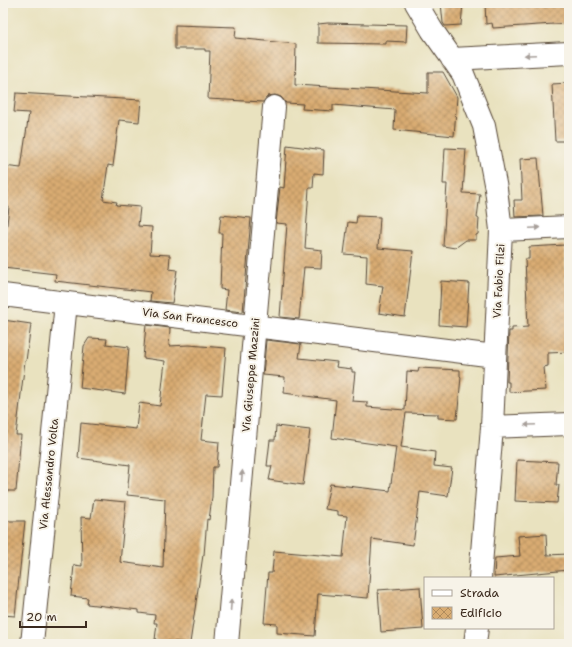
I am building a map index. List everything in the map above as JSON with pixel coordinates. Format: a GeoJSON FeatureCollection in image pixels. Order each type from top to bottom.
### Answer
{"type":"FeatureCollection","features":[{"type":"Feature","properties":{"kind":"street","name":"Via Fabio Filzi"},"geometry":{"type":"LineString","coordinates":[[416,3],[432,30],[463,74],[484,126],[496,188],[502,230],[492,427],[480,577]]}},
{"type":"Feature","properties":{"kind":"street"},"geometry":{"type":"LineString","coordinates":[[452,59],[569,53]]}},
{"type":"Feature","properties":{"kind":"street","name":"Via Giuseppe Mazzini"},"geometry":{"type":"LineString","coordinates":[[228,644],[274,107]]}},
{"type":"Feature","properties":{"kind":"street"},"geometry":{"type":"LineString","coordinates":[[502,230],[569,226]]}},
{"type":"Feature","properties":{"kind":"street","name":"Via San Francesco"},"geometry":{"type":"LineString","coordinates":[[3,295],[495,356]]}},
{"type":"Feature","properties":{"kind":"street","name":"Via Alessandro Volta"},"geometry":{"type":"LineString","coordinates":[[32,644],[66,303]]}},
{"type":"Feature","properties":{"kind":"street"},"geometry":{"type":"LineString","coordinates":[[492,427],[569,424]]}},
{"type":"Feature","properties":{"kind":"street"},"geometry":{"type":"LineString","coordinates":[[476,644],[477,629]]}},
{"type":"Feature","properties":{"kind":"building"},"geometry":{"type":"Polygon","coordinates":[[[441,3],[463,3],[461,25],[445,26],[443,23],[441,3]]]}},
{"type":"Feature","properties":{"kind":"building"},"geometry":{"type":"Polygon","coordinates":[[[485,3],[504,3],[504,5],[569,3],[569,23],[493,28],[492,23],[486,24],[485,3]]]}},
{"type":"Feature","properties":{"kind":"building"},"geometry":{"type":"Polygon","coordinates":[[[318,24],[407,25],[406,42],[386,41],[386,44],[318,43],[318,24]]]}},
{"type":"Feature","properties":{"kind":"building"},"geometry":{"type":"Polygon","coordinates":[[[175,25],[236,27],[235,38],[296,44],[295,85],[428,93],[428,72],[443,72],[457,97],[454,136],[394,130],[395,110],[333,105],[333,111],[302,109],[303,104],[286,103],[281,97],[275,95],[268,96],[263,102],[208,99],[210,51],[205,51],[205,49],[175,49],[175,25]]]}},
{"type":"Feature","properties":{"kind":"building"},"geometry":{"type":"Polygon","coordinates":[[[569,83],[569,141],[555,141],[552,84],[569,83]]]}},
{"type":"Feature","properties":{"kind":"building"},"geometry":{"type":"Polygon","coordinates":[[[16,93],[141,100],[139,122],[119,120],[113,166],[108,165],[103,200],[117,202],[116,205],[140,207],[138,226],[152,227],[150,254],[170,255],[169,269],[177,270],[172,303],[150,301],[151,292],[55,281],[56,274],[3,268],[3,249],[9,207],[3,206],[5,192],[3,191],[3,166],[21,168],[29,113],[14,112],[16,93]]]}},
{"type":"Feature","properties":{"kind":"building"},"geometry":{"type":"Polygon","coordinates":[[[287,145],[324,150],[323,174],[314,173],[313,188],[309,188],[305,248],[322,250],[321,268],[304,267],[299,319],[280,317],[287,224],[276,223],[280,187],[284,188],[287,145]]]}},
{"type":"Feature","properties":{"kind":"building"},"geometry":{"type":"Polygon","coordinates":[[[445,148],[466,149],[463,193],[480,194],[477,218],[479,218],[478,234],[476,235],[476,240],[466,240],[455,248],[443,246],[447,184],[443,184],[445,148]]]}},
{"type":"Feature","properties":{"kind":"building"},"geometry":{"type":"Polygon","coordinates":[[[538,158],[543,216],[515,217],[514,200],[522,200],[520,159],[538,158]]]}},
{"type":"Feature","properties":{"kind":"building"},"geometry":{"type":"Polygon","coordinates":[[[221,215],[251,218],[243,312],[225,310],[227,290],[220,289],[222,233],[219,233],[221,215]]]}},
{"type":"Feature","properties":{"kind":"building"},"geometry":{"type":"Polygon","coordinates":[[[357,216],[380,217],[378,248],[413,251],[405,317],[379,313],[383,286],[366,284],[367,256],[344,254],[348,222],[356,223],[357,216]]]}},
{"type":"Feature","properties":{"kind":"building"},"geometry":{"type":"Polygon","coordinates":[[[565,245],[566,284],[569,284],[569,352],[548,353],[548,366],[544,367],[546,390],[509,392],[509,382],[507,382],[509,331],[512,331],[512,328],[528,327],[525,259],[529,259],[529,247],[565,245]]]}},
{"type":"Feature","properties":{"kind":"building"},"geometry":{"type":"Polygon","coordinates":[[[441,281],[469,283],[466,327],[439,325],[441,281]]]}},
{"type":"Feature","properties":{"kind":"building"},"geometry":{"type":"Polygon","coordinates":[[[3,320],[31,324],[16,435],[21,435],[16,491],[3,491],[3,320]]]}},
{"type":"Feature","properties":{"kind":"building"},"geometry":{"type":"Polygon","coordinates":[[[146,325],[170,328],[169,346],[189,345],[226,348],[222,395],[206,394],[201,440],[219,442],[217,467],[213,467],[212,497],[209,520],[207,519],[204,555],[190,643],[155,640],[157,623],[154,623],[155,615],[139,613],[139,610],[87,604],[88,598],[71,596],[74,565],[82,566],[81,517],[91,518],[94,499],[126,502],[120,562],[163,568],[165,499],[127,495],[130,465],[78,458],[81,423],[136,429],[139,403],[160,406],[165,361],[143,358],[146,325]]]}},
{"type":"Feature","properties":{"kind":"building"},"geometry":{"type":"Polygon","coordinates":[[[89,338],[107,339],[106,344],[129,347],[125,394],[80,388],[84,346],[89,338]]]}},
{"type":"Feature","properties":{"kind":"building"},"geometry":{"type":"Polygon","coordinates":[[[266,340],[301,344],[299,358],[337,362],[336,367],[352,369],[352,372],[355,372],[352,401],[367,402],[367,407],[405,410],[407,371],[418,372],[419,368],[460,370],[461,377],[457,419],[438,418],[438,414],[406,413],[401,447],[435,452],[434,466],[452,468],[448,496],[420,492],[413,545],[372,539],[368,598],[318,594],[315,636],[277,633],[277,624],[264,623],[268,573],[272,573],[274,551],[343,557],[347,516],[338,515],[338,511],[325,509],[330,484],[390,491],[396,447],[332,438],[336,400],[284,393],[285,377],[263,375],[266,340]]]}},
{"type":"Feature","properties":{"kind":"building"},"geometry":{"type":"Polygon","coordinates":[[[276,426],[310,430],[303,485],[269,480],[272,466],[267,466],[270,440],[275,440],[276,426]]]}},
{"type":"Feature","properties":{"kind":"building"},"geometry":{"type":"Polygon","coordinates":[[[517,460],[558,462],[556,485],[559,485],[557,503],[515,501],[517,460]]]}},
{"type":"Feature","properties":{"kind":"building"},"geometry":{"type":"Polygon","coordinates":[[[3,521],[25,521],[15,616],[3,615],[3,521]]]}},
{"type":"Feature","properties":{"kind":"building"},"geometry":{"type":"Polygon","coordinates":[[[546,534],[547,555],[569,554],[569,570],[494,577],[495,558],[520,556],[518,536],[546,534]]]}},
{"type":"Feature","properties":{"kind":"building"},"geometry":{"type":"Polygon","coordinates":[[[420,587],[423,629],[381,632],[378,590],[420,587]]]}}]}
